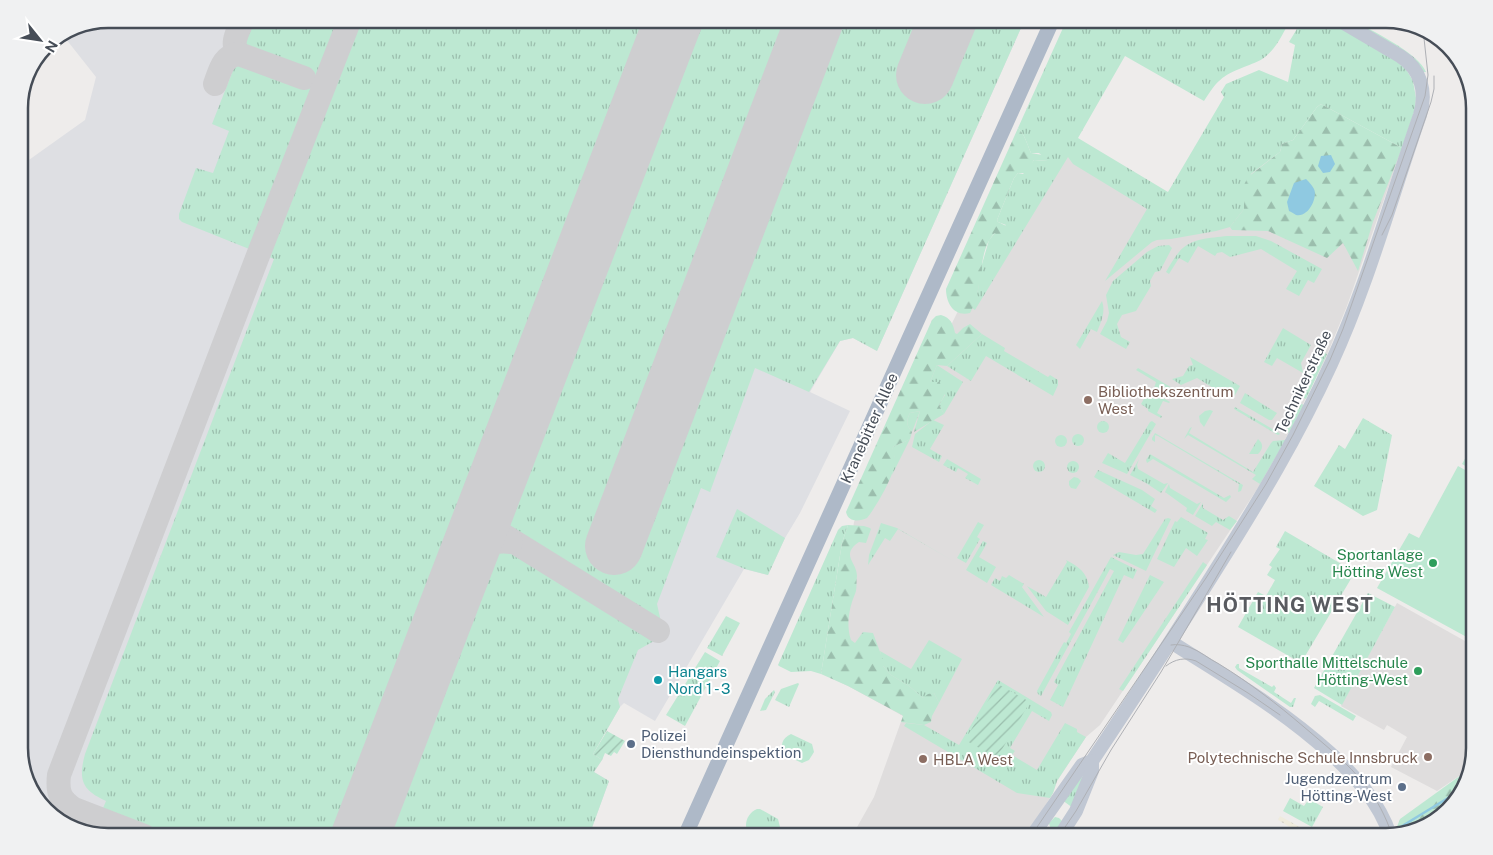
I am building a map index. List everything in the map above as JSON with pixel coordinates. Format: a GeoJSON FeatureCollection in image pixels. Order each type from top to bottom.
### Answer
{"type":"FeatureCollection","features":[{"type":"Feature","properties":{"kind":"main road","name":"Kranebitter Allee"},"geometry":{"type":"LineString","coordinates":[[689,828],[1049,28]]}},
{"type":"Feature","properties":{"kind":"street","name":"Technikerstraße"},"geometry":{"type":"LineString","coordinates":[[1038,828],[1082,765],[1092,760],[1171,642],[1247,520],[1294,441],[1331,364],[1359,294],[1422,108],[1423,98],[1422,84],[1412,66],[1400,56],[1352,28]]}},
{"type":"Feature","properties":{"kind":"street"},"geometry":{"type":"LineString","coordinates":[[1171,642],[1259,696],[1291,719],[1324,747],[1364,788],[1380,813],[1386,828]]}},
{"type":"Feature","properties":{"kind":"street","name":"Technikerstraße"},"geometry":{"type":"LineString","coordinates":[[1064,828],[1092,771],[1092,760]]}},
{"type":"Feature","properties":{"kind":"street"},"geometry":{"type":"LineString","coordinates":[[1045,828],[1044,823],[1046,817],[1057,812],[1063,815],[1063,828]]}},
{"type":"Feature","properties":{"kind":"shaded area"},"geometry":{"type":"Polygon","coordinates":[[[1021,28],[877,351],[853,338],[840,341],[810,392],[850,411],[768,575],[744,569],[655,721],[624,703],[620,707],[593,754],[602,760],[594,772],[609,781],[592,828],[108,828],[87,825],[67,817],[51,804],[38,788],[30,768],[28,753],[28,161],[85,120],[96,77],[66,39],[92,29],[1021,28]]]}},
{"type":"Feature","properties":{"kind":"shaded area"},"geometry":{"type":"Polygon","coordinates":[[[1065,140],[1161,204],[1251,174],[1280,152],[1402,148],[1347,306],[1324,362],[1289,432],[1261,483],[1239,517],[1100,725],[1086,737],[1057,781],[1053,793],[1031,828],[857,828],[874,797],[903,716],[833,679],[854,522],[957,313],[1065,140]]]}},
{"type":"Feature","properties":{"kind":"shaded area"},"geometry":{"type":"Polygon","coordinates":[[[1397,603],[1466,641],[1465,758],[1460,775],[1437,791],[1391,767],[1407,737],[1387,725],[1384,730],[1341,706],[1397,603]]]}},
{"type":"Feature","properties":{"kind":"green space"},"geometry":{"type":"Polygon","coordinates":[[[249,28],[1021,28],[877,351],[853,338],[840,341],[809,392],[755,368],[710,492],[701,488],[657,604],[661,622],[654,641],[638,650],[618,699],[620,707],[593,754],[602,760],[594,772],[609,781],[592,828],[95,827],[106,801],[92,793],[84,783],[82,771],[85,754],[274,259],[182,222],[179,219],[179,214],[196,168],[213,173],[229,131],[212,124],[249,28]]]}},
{"type":"Feature","properties":{"kind":"green space"},"geometry":{"type":"Polygon","coordinates":[[[1063,28],[1286,28],[1269,53],[1260,60],[1225,76],[1216,84],[1204,101],[1125,56],[1078,138],[1168,192],[1224,97],[1221,92],[1226,84],[1259,70],[1288,82],[1295,45],[1289,42],[1298,28],[1340,28],[1395,60],[1406,69],[1413,81],[1416,98],[1415,109],[1402,148],[1321,104],[1293,140],[1282,144],[1280,152],[1251,174],[1244,209],[1230,227],[1152,242],[1105,281],[1147,209],[1073,164],[1068,157],[975,310],[972,308],[989,240],[1006,225],[997,220],[1014,178],[1018,173],[1023,174],[1034,160],[1048,161],[1039,153],[1031,153],[1018,128],[1063,28]]]}},
{"type":"Feature","properties":{"kind":"green space"},"geometry":{"type":"Polygon","coordinates":[[[1359,28],[1367,28],[1404,50],[1422,65],[1426,72],[1423,72],[1359,28]]]}},
{"type":"Feature","properties":{"kind":"green space"},"geometry":{"type":"Polygon","coordinates":[[[1321,104],[1402,148],[1373,222],[1358,271],[1343,243],[1327,258],[1268,231],[1232,230],[1230,227],[1244,209],[1244,185],[1248,177],[1280,152],[1282,144],[1293,140],[1321,104]]]}},
{"type":"Feature","properties":{"kind":"green space"},"geometry":{"type":"Polygon","coordinates":[[[1018,128],[1031,153],[1048,156],[1050,160],[1034,160],[1032,163],[1034,167],[1028,173],[1018,173],[1014,178],[997,220],[1007,227],[1008,236],[999,237],[995,233],[990,238],[983,260],[978,293],[974,304],[970,313],[960,313],[955,311],[949,304],[946,289],[1018,128]]]}},
{"type":"Feature","properties":{"kind":"green space"},"geometry":{"type":"Polygon","coordinates":[[[1227,236],[1256,236],[1271,241],[1322,269],[1314,283],[1308,280],[1299,296],[1286,289],[1297,271],[1261,249],[1230,257],[1222,252],[1217,253],[1215,256],[1198,246],[1188,263],[1179,258],[1169,274],[1166,272],[1179,252],[1189,244],[1195,241],[1227,236]]]}},
{"type":"Feature","properties":{"kind":"green space"},"geometry":{"type":"Polygon","coordinates":[[[1169,245],[1172,248],[1160,271],[1155,272],[1150,281],[1151,286],[1136,311],[1122,315],[1117,324],[1121,337],[1130,342],[1126,349],[1100,334],[1109,313],[1106,295],[1113,281],[1147,252],[1158,246],[1169,245]]]}},
{"type":"Feature","properties":{"kind":"green space"},"geometry":{"type":"Polygon","coordinates":[[[1102,301],[1103,313],[1097,332],[1091,329],[1080,349],[1076,345],[1102,301]]]}},
{"type":"Feature","properties":{"kind":"green space"},"geometry":{"type":"Polygon","coordinates":[[[941,315],[949,320],[957,334],[970,324],[982,334],[947,366],[937,365],[930,382],[939,382],[944,388],[944,396],[939,405],[944,414],[914,432],[920,411],[910,413],[907,423],[912,432],[910,439],[893,447],[895,464],[893,472],[880,498],[867,518],[861,520],[851,519],[846,512],[932,320],[936,316],[941,315]]]}},
{"type":"Feature","properties":{"kind":"green space"},"geometry":{"type":"Polygon","coordinates":[[[1283,328],[1311,345],[1301,363],[1303,373],[1277,358],[1272,366],[1264,362],[1283,328]]]}},
{"type":"Feature","properties":{"kind":"green space"},"geometry":{"type":"Polygon","coordinates":[[[982,334],[1005,348],[1004,351],[1048,377],[1050,375],[1058,380],[1053,396],[986,356],[971,381],[947,366],[982,334]]]}},
{"type":"Feature","properties":{"kind":"green space"},"geometry":{"type":"Polygon","coordinates":[[[1318,350],[1327,354],[1306,399],[1297,394],[1318,350]]]}},
{"type":"Feature","properties":{"kind":"green space"},"geometry":{"type":"Polygon","coordinates":[[[1190,357],[1240,386],[1234,397],[1229,395],[1228,397],[1197,378],[1181,385],[1172,379],[1183,376],[1189,366],[1193,365],[1190,357]]]}},
{"type":"Feature","properties":{"kind":"green space"},"geometry":{"type":"Polygon","coordinates":[[[937,365],[963,382],[944,414],[939,405],[945,395],[930,382],[937,365]]]}},
{"type":"Feature","properties":{"kind":"green space"},"geometry":{"type":"Polygon","coordinates":[[[1138,368],[1174,389],[1176,393],[1172,399],[1154,388],[1156,382],[1136,370],[1138,368]]]}},
{"type":"Feature","properties":{"kind":"green space"},"geometry":{"type":"Polygon","coordinates":[[[1152,391],[1170,402],[1163,401],[1157,413],[1162,416],[1161,418],[1148,411],[1141,404],[1152,391]]]}},
{"type":"Feature","properties":{"kind":"green space"},"geometry":{"type":"Polygon","coordinates":[[[1245,393],[1277,413],[1272,420],[1240,403],[1245,393]]]}},
{"type":"Feature","properties":{"kind":"green space"},"geometry":{"type":"Polygon","coordinates":[[[1299,403],[1304,405],[1289,433],[1279,427],[1284,417],[1288,419],[1299,403]]]}},
{"type":"Feature","properties":{"kind":"green space"},"geometry":{"type":"Polygon","coordinates":[[[1235,407],[1280,434],[1278,435],[1234,409],[1235,407]]]}},
{"type":"Feature","properties":{"kind":"green space"},"geometry":{"type":"Polygon","coordinates":[[[920,411],[912,432],[907,421],[910,413],[920,411]]]}},
{"type":"Feature","properties":{"kind":"green space"},"geometry":{"type":"Polygon","coordinates":[[[1205,411],[1213,411],[1204,427],[1200,422],[1199,416],[1205,411]]]}},
{"type":"Feature","properties":{"kind":"green space"},"geometry":{"type":"Polygon","coordinates":[[[1363,418],[1392,435],[1377,510],[1363,516],[1314,486],[1339,445],[1345,449],[1363,418]]]}},
{"type":"Feature","properties":{"kind":"green space"},"geometry":{"type":"Polygon","coordinates":[[[933,420],[944,425],[930,449],[942,456],[939,462],[912,447],[915,434],[933,420]]]}},
{"type":"Feature","properties":{"kind":"green space"},"geometry":{"type":"Polygon","coordinates":[[[1101,421],[1105,421],[1109,427],[1105,433],[1101,433],[1097,429],[1097,425],[1101,421]]]}},
{"type":"Feature","properties":{"kind":"green space"},"geometry":{"type":"Polygon","coordinates":[[[1152,421],[1156,424],[1127,474],[1102,463],[1108,453],[1125,463],[1152,421]]]}},
{"type":"Feature","properties":{"kind":"green space"},"geometry":{"type":"Polygon","coordinates":[[[1192,427],[1189,433],[1253,472],[1273,441],[1285,441],[1260,484],[1252,479],[1256,475],[1188,435],[1184,439],[1192,427]]]}},
{"type":"Feature","properties":{"kind":"green space"},"geometry":{"type":"Polygon","coordinates":[[[1155,433],[1243,485],[1241,491],[1238,492],[1239,484],[1158,436],[1155,435],[1155,442],[1152,440],[1155,433]]]}},
{"type":"Feature","properties":{"kind":"green space"},"geometry":{"type":"Polygon","coordinates":[[[1076,434],[1080,434],[1084,440],[1080,446],[1076,446],[1072,442],[1072,438],[1076,434]]]}},
{"type":"Feature","properties":{"kind":"green space"},"geometry":{"type":"Polygon","coordinates":[[[1059,435],[1063,435],[1067,441],[1063,447],[1059,447],[1055,443],[1055,439],[1059,435]]]}},
{"type":"Feature","properties":{"kind":"green space"},"geometry":{"type":"Polygon","coordinates":[[[910,439],[892,475],[895,457],[892,451],[893,447],[910,439]]]}},
{"type":"Feature","properties":{"kind":"green space"},"geometry":{"type":"Polygon","coordinates":[[[1258,439],[1262,445],[1261,450],[1258,454],[1249,454],[1258,439]]]}},
{"type":"Feature","properties":{"kind":"green space"},"geometry":{"type":"Polygon","coordinates":[[[1150,454],[1224,498],[1230,495],[1231,497],[1226,502],[1153,459],[1147,463],[1146,460],[1150,454]]]}},
{"type":"Feature","properties":{"kind":"green space"},"geometry":{"type":"Polygon","coordinates":[[[947,459],[981,479],[978,485],[965,478],[968,474],[958,468],[956,472],[943,465],[947,459]]]}},
{"type":"Feature","properties":{"kind":"green space"},"geometry":{"type":"Polygon","coordinates":[[[1139,459],[1138,469],[1164,484],[1168,483],[1161,493],[1130,475],[1139,459]]]}},
{"type":"Feature","properties":{"kind":"green space"},"geometry":{"type":"Polygon","coordinates":[[[1037,460],[1041,460],[1045,466],[1041,472],[1037,472],[1033,468],[1033,464],[1037,460]]]}},
{"type":"Feature","properties":{"kind":"green space"},"geometry":{"type":"Polygon","coordinates":[[[1071,461],[1075,461],[1079,467],[1075,473],[1071,473],[1067,469],[1067,465],[1071,461]]]}},
{"type":"Feature","properties":{"kind":"green space","name":"Sportanlage Hötting West"},"geometry":{"type":"Polygon","coordinates":[[[1458,466],[1466,470],[1466,637],[1377,588],[1409,533],[1419,538],[1458,466]]]}},
{"type":"Feature","properties":{"kind":"green space"},"geometry":{"type":"Polygon","coordinates":[[[1098,470],[1142,490],[1155,499],[1151,506],[1157,510],[1155,513],[1094,477],[1098,470]]]}},
{"type":"Feature","properties":{"kind":"green space"},"geometry":{"type":"Polygon","coordinates":[[[1074,477],[1081,481],[1076,489],[1071,488],[1069,485],[1069,481],[1074,477]]]}},
{"type":"Feature","properties":{"kind":"green space"},"geometry":{"type":"Polygon","coordinates":[[[1169,484],[1170,488],[1197,504],[1201,502],[1193,515],[1186,511],[1187,508],[1165,492],[1169,484]]]}},
{"type":"Feature","properties":{"kind":"green space"},"geometry":{"type":"Polygon","coordinates":[[[1203,503],[1203,508],[1223,520],[1229,516],[1237,521],[1230,530],[1216,522],[1212,526],[1195,516],[1203,503]]]}},
{"type":"Feature","properties":{"kind":"green space"},"geometry":{"type":"Polygon","coordinates":[[[737,509],[785,538],[768,575],[745,569],[716,557],[737,509]]]}},
{"type":"Feature","properties":{"kind":"green space"},"geometry":{"type":"Polygon","coordinates":[[[1181,517],[1208,533],[1205,539],[1208,540],[1197,556],[1186,548],[1174,567],[1157,559],[1175,521],[1177,522],[1181,517]]]}},
{"type":"Feature","properties":{"kind":"green space"},"geometry":{"type":"Polygon","coordinates":[[[1165,519],[1171,519],[1146,571],[1113,555],[1119,552],[1136,555],[1143,554],[1165,519]]]}},
{"type":"Feature","properties":{"kind":"green space"},"geometry":{"type":"Polygon","coordinates":[[[978,522],[984,525],[977,537],[980,539],[966,563],[957,558],[978,522]]]}},
{"type":"Feature","properties":{"kind":"green space"},"geometry":{"type":"Polygon","coordinates":[[[881,523],[897,528],[955,562],[898,529],[890,541],[885,538],[868,565],[869,555],[881,523]]]}},
{"type":"Feature","properties":{"kind":"green space"},"geometry":{"type":"Polygon","coordinates":[[[848,525],[842,543],[821,674],[811,671],[791,672],[778,665],[838,530],[842,526],[848,525]]]}},
{"type":"Feature","properties":{"kind":"green space"},"geometry":{"type":"Polygon","coordinates":[[[848,525],[864,526],[871,529],[866,543],[859,542],[853,547],[850,555],[857,576],[856,591],[849,617],[851,640],[855,643],[863,632],[873,633],[883,660],[883,666],[891,675],[909,686],[923,698],[928,694],[934,693],[939,703],[931,722],[924,725],[901,722],[902,715],[821,674],[842,543],[848,525]]]}},
{"type":"Feature","properties":{"kind":"green space"},"geometry":{"type":"Polygon","coordinates":[[[1285,531],[1355,572],[1301,663],[1238,627],[1258,592],[1266,596],[1275,580],[1267,575],[1272,567],[1269,565],[1280,549],[1276,547],[1285,531]]]}},
{"type":"Feature","properties":{"kind":"green space"},"geometry":{"type":"Polygon","coordinates":[[[983,541],[987,543],[979,557],[996,567],[987,583],[966,570],[983,541]]]}},
{"type":"Feature","properties":{"kind":"green space"},"geometry":{"type":"Polygon","coordinates":[[[1111,557],[1137,570],[1133,579],[1124,575],[1063,707],[1050,700],[1058,685],[1054,682],[1114,571],[1110,569],[1041,696],[1037,691],[1064,642],[1066,643],[1071,634],[1069,632],[1111,557]]]}},
{"type":"Feature","properties":{"kind":"green space"},"geometry":{"type":"Polygon","coordinates":[[[1066,560],[1082,570],[1089,587],[1068,625],[1046,611],[1027,586],[1046,597],[1067,562],[1066,560]]]}},
{"type":"Feature","properties":{"kind":"green space"},"geometry":{"type":"Polygon","coordinates":[[[1203,562],[1207,565],[1123,691],[1119,689],[1203,562]]]}},
{"type":"Feature","properties":{"kind":"green space"},"geometry":{"type":"Polygon","coordinates":[[[1009,575],[1024,584],[1022,587],[1044,617],[991,585],[995,578],[1000,581],[1002,576],[1006,578],[1009,575]]]}},
{"type":"Feature","properties":{"kind":"green space"},"geometry":{"type":"Polygon","coordinates":[[[1150,575],[1164,582],[1123,643],[1118,640],[1150,575]]]}},
{"type":"Feature","properties":{"kind":"green space"},"geometry":{"type":"Polygon","coordinates":[[[1368,593],[1395,607],[1342,705],[1314,688],[1368,593]]]}},
{"type":"Feature","properties":{"kind":"green space"},"geometry":{"type":"Polygon","coordinates":[[[726,616],[740,623],[722,656],[707,648],[726,616]]]}},
{"type":"Feature","properties":{"kind":"green space"},"geometry":{"type":"Polygon","coordinates":[[[929,640],[962,659],[939,703],[934,693],[923,698],[909,686],[891,675],[883,666],[880,651],[911,669],[929,640]]]}},
{"type":"Feature","properties":{"kind":"green space"},"geometry":{"type":"Polygon","coordinates":[[[705,652],[720,661],[685,726],[666,715],[705,652]]]}},
{"type":"Feature","properties":{"kind":"green space"},"geometry":{"type":"Polygon","coordinates":[[[1239,664],[1239,668],[1272,687],[1274,685],[1276,688],[1274,692],[1291,703],[1296,698],[1293,707],[1290,707],[1237,670],[1235,667],[1239,664]]]}},
{"type":"Feature","properties":{"kind":"green space"},"geometry":{"type":"Polygon","coordinates":[[[998,680],[1051,712],[1052,715],[1049,721],[1032,711],[1010,748],[1015,751],[1012,755],[1037,770],[1065,723],[1077,729],[1077,732],[1086,737],[1057,781],[1050,798],[1017,793],[904,726],[906,723],[924,725],[959,745],[998,680]]]}},
{"type":"Feature","properties":{"kind":"green space"},"geometry":{"type":"Polygon","coordinates":[[[798,683],[789,707],[775,700],[781,689],[798,683]]]}},
{"type":"Feature","properties":{"kind":"green space"},"geometry":{"type":"Polygon","coordinates":[[[998,684],[1030,702],[997,758],[965,740],[998,684]]]}},
{"type":"Feature","properties":{"kind":"green space"},"geometry":{"type":"Polygon","coordinates":[[[774,690],[775,692],[766,710],[760,711],[765,699],[774,690]]]}},
{"type":"Feature","properties":{"kind":"green space"},"geometry":{"type":"Polygon","coordinates":[[[1320,695],[1356,716],[1353,721],[1319,701],[1315,707],[1311,704],[1315,696],[1320,695]]]}},
{"type":"Feature","properties":{"kind":"green space"},"geometry":{"type":"Polygon","coordinates":[[[607,731],[625,741],[617,754],[614,752],[611,756],[605,753],[602,760],[593,754],[607,731]]]}},
{"type":"Feature","properties":{"kind":"green space"},"geometry":{"type":"Polygon","coordinates":[[[791,734],[812,744],[814,752],[809,760],[802,763],[785,755],[782,743],[791,734]]]}},
{"type":"Feature","properties":{"kind":"green space"},"geometry":{"type":"Polygon","coordinates":[[[1085,769],[1073,808],[1062,800],[1085,769]]]}},
{"type":"Feature","properties":{"kind":"green space"},"geometry":{"type":"Polygon","coordinates":[[[1460,776],[1449,796],[1426,817],[1397,827],[1400,819],[1460,776]]]}},
{"type":"Feature","properties":{"kind":"green space"},"geometry":{"type":"Polygon","coordinates":[[[1290,798],[1304,806],[1309,799],[1323,807],[1312,827],[1283,811],[1290,798]]]}},
{"type":"Feature","properties":{"kind":"green space"},"geometry":{"type":"Polygon","coordinates":[[[760,809],[778,819],[780,827],[747,828],[746,824],[751,813],[760,809]]]}},
{"type":"Feature","properties":{"kind":"green space"},"geometry":{"type":"Polygon","coordinates":[[[1055,817],[1062,821],[1058,828],[1051,828],[1049,823],[1055,817]]]}},
{"type":"Feature","properties":{"kind":"sand"},"geometry":{"type":"Polygon","coordinates":[[[1280,816],[1302,828],[1292,828],[1278,820],[1280,816]]]}},
{"type":"Feature","properties":{"kind":"water"},"geometry":{"type":"Polygon","coordinates":[[[1331,155],[1335,164],[1330,172],[1323,173],[1318,166],[1321,156],[1331,155]]]}},
{"type":"Feature","properties":{"kind":"water"},"geometry":{"type":"Polygon","coordinates":[[[1306,179],[1314,189],[1315,197],[1308,210],[1300,215],[1296,215],[1289,211],[1287,202],[1294,183],[1306,179]]]}},
{"type":"Feature","properties":{"kind":"waterway"},"geometry":{"type":"LineString","coordinates":[[1403,826],[1446,799]]}},
{"type":"Feature","properties":{"kind":"taxiway"},"geometry":{"type":"LineString","coordinates":[[239,28],[235,46],[239,54]]}},
{"type":"Feature","properties":{"kind":"taxiway"},"geometry":{"type":"LineString","coordinates":[[123,828],[69,806],[60,795],[59,775],[346,28]]}},
{"type":"Feature","properties":{"kind":"taxiway"},"geometry":{"type":"LineString","coordinates":[[215,84],[221,69],[229,57],[239,54],[304,78]]}},
{"type":"Feature","properties":{"kind":"taxiway"},"geometry":{"type":"LineString","coordinates":[[492,492],[493,520],[503,535],[658,631]]}},
{"type":"Feature","properties":{"kind":"taxiway"},"geometry":{"type":"LineString","coordinates":[[460,575],[475,554],[486,545],[511,542]]}},
{"type":"Feature","properties":{"kind":"runway"},"geometry":{"type":"LineString","coordinates":[[363,828],[671,28]]}},
{"type":"Feature","properties":{"kind":"runway"},"geometry":{"type":"LineString","coordinates":[[614,546],[812,28]]}},
{"type":"Feature","properties":{"kind":"runway"},"geometry":{"type":"LineString","coordinates":[[925,75],[944,28]]}},
{"type":"Feature","properties":{"kind":"tram line"},"geometry":{"type":"LineString","coordinates":[[1036,828],[1206,578],[1266,484],[1293,435],[1330,360],[1343,329],[1425,96],[1428,75],[1424,37]]}},
{"type":"Feature","properties":{"kind":"tram line"},"geometry":{"type":"LineString","coordinates":[[1382,235],[1392,215],[1431,102],[1434,76]]}},
{"type":"Feature","properties":{"kind":"tram line"},"geometry":{"type":"LineString","coordinates":[[1064,828],[1161,672],[1231,552]]}},
{"type":"Feature","properties":{"kind":"tram line"},"geometry":{"type":"LineString","coordinates":[[1171,645],[1182,645],[1201,653],[1252,686],[1294,718],[1328,747],[1358,777],[1381,809],[1389,828]]}},
{"type":"Feature","properties":{"kind":"tram line"},"geometry":{"type":"LineString","coordinates":[[1166,666],[1180,659],[1196,661],[1280,715]]}},
{"type":"Feature","properties":{"kind":"place","name":"Bibliothekszentrum West"},"geometry":{"type":"Point","coordinates":[1088,400]}},
{"type":"Feature","properties":{"kind":"place","name":"Sportanlage Hötting West"},"geometry":{"type":"Point","coordinates":[1433,563]}},
{"type":"Feature","properties":{"kind":"place","name":"Sporthalle Mittelschule Hötting-West"},"geometry":{"type":"Point","coordinates":[1418,671]}},
{"type":"Feature","properties":{"kind":"place","name":"Hangars Nord 1 - 3"},"geometry":{"type":"Point","coordinates":[658,680]}},
{"type":"Feature","properties":{"kind":"place","name":"Polizei Diensthundeinspektion"},"geometry":{"type":"Point","coordinates":[631,744]}},
{"type":"Feature","properties":{"kind":"place","name":"Polytechnische Schule Innsbruck"},"geometry":{"type":"Point","coordinates":[1428,757]}},
{"type":"Feature","properties":{"kind":"place","name":"HBLA West"},"geometry":{"type":"Point","coordinates":[923,759]}},
{"type":"Feature","properties":{"kind":"place","name":"Jugendzentrum Hötting-West"},"geometry":{"type":"Point","coordinates":[1402,787]}},
{"type":"Feature","properties":{"kind":"district","name":"HÖTTING WEST"},"geometry":{"type":"Point","coordinates":[1290,605]}}]}
